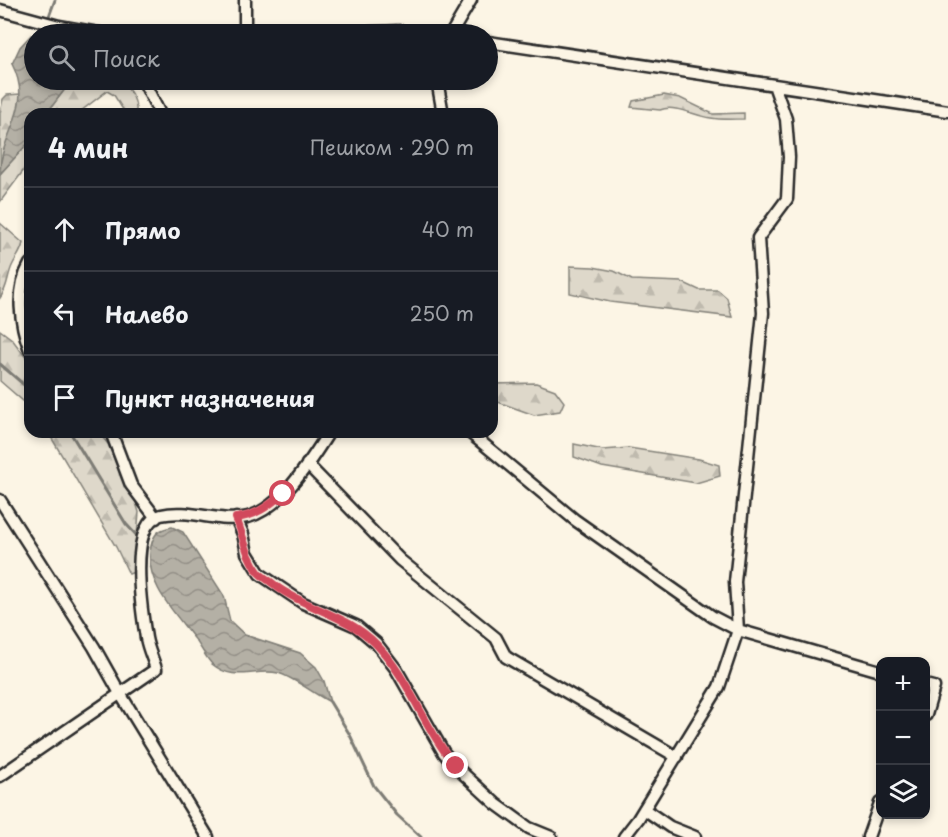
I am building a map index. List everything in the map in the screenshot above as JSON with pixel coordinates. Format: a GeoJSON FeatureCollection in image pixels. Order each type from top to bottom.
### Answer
{"type":"FeatureCollection","features":[{"type":"Feature","properties":{"kind":"street"},"geometry":{"type":"LineString","coordinates":[[245,0],[245,24]]}},
{"type":"Feature","properties":{"kind":"street"},"geometry":{"type":"LineString","coordinates":[[457,24],[471,0]]}},
{"type":"Feature","properties":{"kind":"street"},"geometry":{"type":"LineString","coordinates":[[0,10],[52,24]]}},
{"type":"Feature","properties":{"kind":"street"},"geometry":{"type":"LineString","coordinates":[[498,44],[948,111]]}},
{"type":"Feature","properties":{"kind":"street"},"geometry":{"type":"LineString","coordinates":[[624,837],[677,757],[719,687],[738,630],[735,582],[763,313],[758,238],[787,199],[789,157],[786,119],[774,85]]}},
{"type":"Feature","properties":{"kind":"street"},"geometry":{"type":"LineString","coordinates":[[148,90],[157,108]]}},
{"type":"Feature","properties":{"kind":"street"},"geometry":{"type":"LineString","coordinates":[[439,90],[442,108]]}},
{"type":"Feature","properties":{"kind":"street"},"geometry":{"type":"LineString","coordinates":[[24,279],[20,307],[24,324]]}},
{"type":"Feature","properties":{"kind":"street"},"geometry":{"type":"LineString","coordinates":[[113,438],[131,485],[156,518]]}},
{"type":"Feature","properties":{"kind":"street"},"geometry":{"type":"LineString","coordinates":[[0,776],[156,669],[147,641],[141,600],[140,546],[147,524],[160,515],[249,517],[283,494],[325,438]]}},
{"type":"Feature","properties":{"kind":"street"},"geometry":{"type":"LineString","coordinates":[[476,438],[575,520],[713,617],[738,630],[876,670]]}},
{"type":"Feature","properties":{"kind":"street"},"geometry":{"type":"LineString","coordinates":[[307,464],[400,560],[496,638],[506,657],[677,757]]}},
{"type":"Feature","properties":{"kind":"street"},"geometry":{"type":"LineString","coordinates":[[0,500],[94,647],[208,837]]}},
{"type":"Feature","properties":{"kind":"street"},"geometry":{"type":"LineString","coordinates":[[236,518],[243,534],[247,553],[260,574],[303,603],[356,626],[376,643],[396,669],[444,753],[496,804],[529,828],[550,837]]}},
{"type":"Feature","properties":{"kind":"street"},"geometry":{"type":"LineString","coordinates":[[930,686],[934,687],[930,702]]}},
{"type":"Feature","properties":{"kind":"street"},"geometry":{"type":"LineString","coordinates":[[644,809],[670,827],[695,837]]}},
{"type":"Feature","properties":{"kind":"street"},"geometry":{"type":"LineString","coordinates":[[868,837],[876,814]]}},
{"type":"Feature","properties":{"kind":"green space"},"geometry":{"type":"Polygon","coordinates":[[[64,90],[128,90],[136,108],[122,108],[114,95],[107,91],[85,108],[51,108],[64,90]]]}},
{"type":"Feature","properties":{"kind":"green space"},"geometry":{"type":"Polygon","coordinates":[[[20,94],[20,106],[0,168],[0,113],[3,99],[7,95],[20,94]]]}},
{"type":"Feature","properties":{"kind":"green space"},"geometry":{"type":"Polygon","coordinates":[[[664,95],[680,98],[713,114],[744,113],[744,119],[715,119],[672,108],[660,110],[631,107],[633,101],[664,95]]]}},
{"type":"Feature","properties":{"kind":"green space"},"geometry":{"type":"Polygon","coordinates":[[[24,148],[24,170],[0,202],[0,174],[24,148]]]}},
{"type":"Feature","properties":{"kind":"green space"},"geometry":{"type":"Polygon","coordinates":[[[0,223],[23,243],[0,298],[0,223]]]}},
{"type":"Feature","properties":{"kind":"green space"},"geometry":{"type":"Polygon","coordinates":[[[570,266],[614,271],[632,280],[682,282],[699,290],[718,290],[727,298],[732,317],[610,302],[570,293],[570,266]]]}},
{"type":"Feature","properties":{"kind":"green space"},"geometry":{"type":"Polygon","coordinates":[[[0,330],[12,339],[24,355],[24,402],[0,381],[0,330]]]}},
{"type":"Feature","properties":{"kind":"green space"},"geometry":{"type":"Polygon","coordinates":[[[536,383],[555,390],[564,402],[560,411],[534,415],[498,402],[498,384],[536,383]]]}},
{"type":"Feature","properties":{"kind":"green space"},"geometry":{"type":"Polygon","coordinates":[[[52,438],[103,438],[108,444],[133,494],[139,512],[134,572],[129,574],[116,547],[52,438]]]}},
{"type":"Feature","properties":{"kind":"green space"},"geometry":{"type":"Polygon","coordinates":[[[574,444],[603,450],[629,448],[699,459],[719,465],[720,476],[696,483],[602,467],[574,457],[574,444]]]}},
{"type":"Feature","properties":{"kind":"water"},"geometry":{"type":"Polygon","coordinates":[[[24,43],[24,90],[64,90],[51,108],[24,108],[24,148],[0,174],[1,159],[18,107],[20,94],[12,64],[24,43]]]}},
{"type":"Feature","properties":{"kind":"water"},"geometry":{"type":"Polygon","coordinates":[[[172,527],[183,532],[224,596],[230,621],[245,635],[300,653],[316,667],[324,681],[330,702],[278,673],[229,673],[212,664],[169,607],[156,584],[152,571],[150,559],[154,538],[160,530],[172,527]]]}},
{"type":"Feature","properties":{"kind":"waterway"},"geometry":{"type":"LineString","coordinates":[[48,19],[55,0]]}},
{"type":"Feature","properties":{"kind":"waterway"},"geometry":{"type":"LineString","coordinates":[[0,364],[24,385]]}},
{"type":"Feature","properties":{"kind":"waterway"},"geometry":{"type":"LineString","coordinates":[[74,438],[126,524],[139,538]]}},
{"type":"Feature","properties":{"kind":"waterway"},"geometry":{"type":"LineString","coordinates":[[330,702],[350,735],[374,786],[397,815],[421,837]]}},
{"type":"Feature","properties":{"kind":"route"},"geometry":{"type":"LineString","coordinates":[[283,494],[249,517],[236,518],[243,534],[247,553],[260,574],[303,603],[356,626],[376,643],[396,669],[444,753],[456,766]]}}]}
